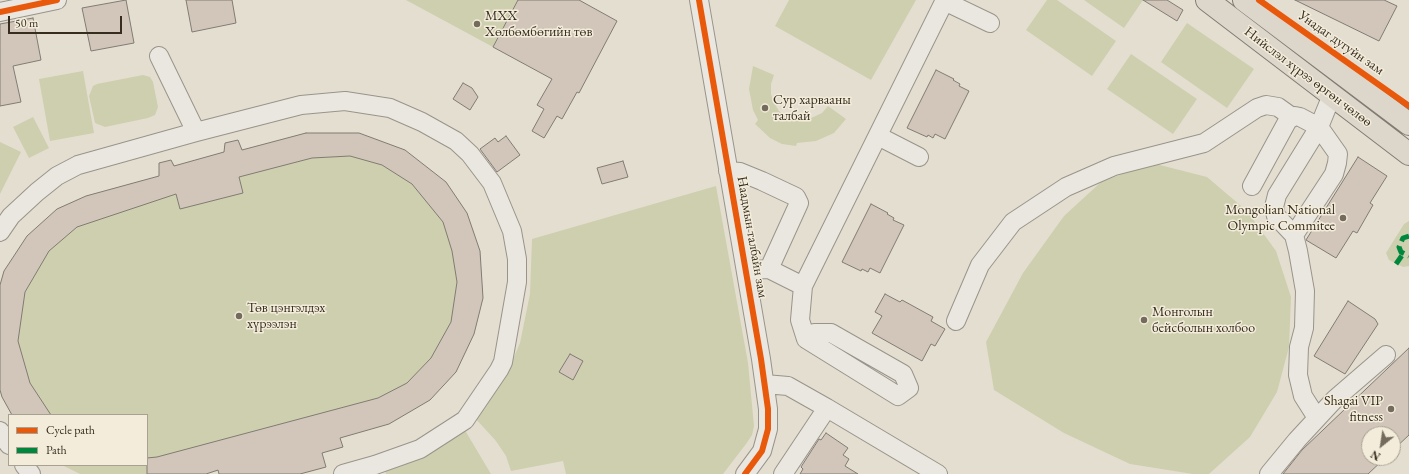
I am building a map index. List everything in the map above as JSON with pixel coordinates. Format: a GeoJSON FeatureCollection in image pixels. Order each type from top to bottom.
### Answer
{"type":"FeatureCollection","features":[{"type":"Feature","properties":{"kind":"main road","name":"Нийслэл хүрээ өргөн чөлөө"},"geometry":{"type":"LineString","coordinates":[[1207,0],[1409,154]]}},
{"type":"Feature","properties":{"kind":"main road","name":"Нийслэл хүрээ өргөн чөлөө"},"geometry":{"type":"LineString","coordinates":[[1253,3],[1409,124]]}},
{"type":"Feature","properties":{"kind":"street"},"geometry":{"type":"LineString","coordinates":[[9,7],[57,0]]}},
{"type":"Feature","properties":{"kind":"street","name":"Наадмын талбайн зам"},"geometry":{"type":"LineString","coordinates":[[699,0],[746,270],[768,409],[768,429],[762,450],[745,474]]}},
{"type":"Feature","properties":{"kind":"street"},"geometry":{"type":"LineString","coordinates":[[806,339],[814,333],[831,333],[903,374],[909,388],[898,396],[806,339],[800,320],[803,286],[945,1],[990,23]]}},
{"type":"Feature","properties":{"kind":"street"},"geometry":{"type":"LineString","coordinates":[[159,56],[196,132]]}},
{"type":"Feature","properties":{"kind":"street"},"geometry":{"type":"LineString","coordinates":[[1317,418],[1303,396],[1298,375],[1299,348],[1304,328],[1306,292],[1294,235],[1276,216],[1274,207],[1277,195],[1319,127],[1332,95]]}},
{"type":"Feature","properties":{"kind":"street"},"geometry":{"type":"LineString","coordinates":[[0,232],[7,221],[27,200],[48,183],[69,169],[100,158],[309,104],[345,101],[376,104],[407,114],[456,141],[476,161],[497,191],[512,231],[517,264],[515,296],[506,348],[500,368],[465,420],[420,449],[354,472]]}},
{"type":"Feature","properties":{"kind":"street"},"geometry":{"type":"LineString","coordinates":[[956,321],[980,265],[1014,222],[1066,186],[1114,166],[1204,143],[1257,108],[1266,105],[1278,107],[1292,117],[1300,117],[1319,127],[1338,154],[1334,174],[1294,235]]}},
{"type":"Feature","properties":{"kind":"street"},"geometry":{"type":"LineString","coordinates":[[1252,186],[1285,125],[1292,117]]}},
{"type":"Feature","properties":{"kind":"street"},"geometry":{"type":"LineString","coordinates":[[878,136],[919,157]]}},
{"type":"Feature","properties":{"kind":"street"},"geometry":{"type":"LineString","coordinates":[[728,171],[740,172],[762,181],[796,197],[799,203],[769,270]]}},
{"type":"Feature","properties":{"kind":"street"},"geometry":{"type":"LineString","coordinates":[[746,270],[769,270],[803,286]]}},
{"type":"Feature","properties":{"kind":"street"},"geometry":{"type":"LineString","coordinates":[[1269,474],[1297,440],[1335,399],[1386,355]]}},
{"type":"Feature","properties":{"kind":"street"},"geometry":{"type":"LineString","coordinates":[[765,384],[788,386],[938,474]]}},
{"type":"Feature","properties":{"kind":"street"},"geometry":{"type":"LineString","coordinates":[[782,474],[827,408]]}},
{"type":"Feature","properties":{"kind":"street"},"geometry":{"type":"LineString","coordinates":[[0,431],[8,443]]}},
{"type":"Feature","properties":{"kind":"street"},"geometry":{"type":"LineString","coordinates":[[25,466],[31,474]]}},
{"type":"Feature","properties":{"kind":"green space","name":"МХХ Хөлбөмбөгийн төв"},"geometry":{"type":"Polygon","coordinates":[[[406,0],[518,0],[493,47],[406,0]]]}},
{"type":"Feature","properties":{"kind":"green space"},"geometry":{"type":"Polygon","coordinates":[[[789,0],[916,0],[871,80],[775,26],[789,0]]]}},
{"type":"Feature","properties":{"kind":"green space"},"geometry":{"type":"Polygon","coordinates":[[[1047,0],[1057,0],[1116,41],[1092,76],[1026,30],[1047,0]]]}},
{"type":"Feature","properties":{"kind":"green space"},"geometry":{"type":"Polygon","coordinates":[[[1084,0],[1143,0],[1124,28],[1084,0]]]}},
{"type":"Feature","properties":{"kind":"green space"},"geometry":{"type":"Polygon","coordinates":[[[1187,23],[1254,69],[1227,108],[1161,62],[1187,23]]]}},
{"type":"Feature","properties":{"kind":"green space"},"geometry":{"type":"Polygon","coordinates":[[[1131,54],[1197,99],[1173,134],[1107,89],[1131,54]]]}},
{"type":"Feature","properties":{"kind":"green space","name":"Сур харвааны талбай"},"geometry":{"type":"Polygon","coordinates":[[[753,66],[774,75],[771,84],[771,94],[779,111],[787,117],[805,121],[822,113],[828,106],[846,119],[834,133],[816,141],[797,143],[796,146],[782,144],[770,138],[755,124],[758,120],[753,110],[749,89],[753,66]]]}},
{"type":"Feature","properties":{"kind":"green space"},"geometry":{"type":"Polygon","coordinates":[[[83,71],[94,133],[50,141],[39,79],[83,71]]]}},
{"type":"Feature","properties":{"kind":"green space"},"geometry":{"type":"Polygon","coordinates":[[[143,75],[150,77],[153,82],[158,107],[155,115],[148,118],[105,127],[95,123],[89,96],[93,86],[143,75]]]}},
{"type":"Feature","properties":{"kind":"green space"},"geometry":{"type":"Polygon","coordinates":[[[33,117],[49,148],[29,158],[13,127],[33,117]]]}},
{"type":"Feature","properties":{"kind":"green space","name":"Төв цэнгэлдэх хүрээлэн"},"geometry":{"type":"Polygon","coordinates":[[[306,133],[359,133],[446,182],[467,213],[480,251],[483,298],[474,334],[456,372],[430,400],[389,424],[340,438],[343,447],[322,453],[326,467],[300,474],[219,474],[218,471],[206,474],[80,474],[64,466],[148,466],[148,414],[11,414],[2,397],[0,390],[0,285],[4,271],[57,209],[86,196],[159,176],[159,163],[171,160],[175,166],[224,152],[225,143],[238,140],[242,150],[306,133]]]}},
{"type":"Feature","properties":{"kind":"green space"},"geometry":{"type":"Polygon","coordinates":[[[0,142],[21,152],[0,194],[0,142]]]}},
{"type":"Feature","properties":{"kind":"green space","name":"Монголын бейсболын холбоо"},"geometry":{"type":"Polygon","coordinates":[[[1152,163],[1207,177],[1247,211],[1276,251],[1291,297],[1289,347],[1277,392],[1250,437],[1209,474],[1193,474],[1130,464],[1064,433],[994,390],[986,342],[1023,273],[1064,216],[1101,182],[1152,163]]]}},
{"type":"Feature","properties":{"kind":"green space"},"geometry":{"type":"Polygon","coordinates":[[[716,186],[748,363],[754,426],[752,435],[746,444],[723,474],[566,474],[563,461],[511,471],[506,456],[496,441],[475,418],[508,371],[520,343],[530,294],[532,239],[716,186]]]}},
{"type":"Feature","properties":{"kind":"green space"},"geometry":{"type":"Polygon","coordinates":[[[1409,221],[1409,266],[1403,267],[1389,260],[1386,253],[1404,224],[1409,221]]]}},
{"type":"Feature","properties":{"kind":"green space"},"geometry":{"type":"Polygon","coordinates":[[[463,427],[491,474],[386,474],[385,471],[463,427]]]}},
{"type":"Feature","properties":{"kind":"building"},"geometry":{"type":"Polygon","coordinates":[[[126,0],[134,43],[91,51],[82,8],[126,0]]]}},
{"type":"Feature","properties":{"kind":"building"},"geometry":{"type":"Polygon","coordinates":[[[186,0],[232,0],[236,23],[192,32],[186,0]]]}},
{"type":"Feature","properties":{"kind":"building"},"geometry":{"type":"Polygon","coordinates":[[[518,0],[579,0],[617,21],[579,93],[577,92],[562,119],[557,116],[544,138],[532,131],[544,109],[537,105],[552,79],[493,47],[518,0]]]}},
{"type":"Feature","properties":{"kind":"building"},"geometry":{"type":"Polygon","coordinates":[[[1143,0],[1167,0],[1183,10],[1177,21],[1143,0]]]}},
{"type":"Feature","properties":{"kind":"building"},"geometry":{"type":"Polygon","coordinates":[[[1295,0],[1384,0],[1397,6],[1379,41],[1295,0]]]}},
{"type":"Feature","properties":{"kind":"building"},"geometry":{"type":"Polygon","coordinates":[[[33,18],[41,60],[13,66],[21,102],[0,106],[0,24],[33,18]]]}},
{"type":"Feature","properties":{"kind":"building"},"geometry":{"type":"Polygon","coordinates":[[[936,70],[954,79],[953,80],[960,84],[959,86],[969,91],[945,139],[935,134],[933,138],[928,135],[927,137],[907,128],[936,70]]]}},
{"type":"Feature","properties":{"kind":"building"},"geometry":{"type":"Polygon","coordinates":[[[463,83],[472,88],[478,97],[470,110],[453,99],[463,83]]]}},
{"type":"Feature","properties":{"kind":"building"},"geometry":{"type":"Polygon","coordinates":[[[306,133],[359,133],[405,150],[446,182],[467,213],[480,251],[483,298],[474,334],[456,372],[430,400],[389,424],[340,438],[343,447],[322,453],[326,467],[300,474],[219,474],[218,470],[206,474],[147,474],[148,458],[157,457],[378,398],[407,383],[431,358],[451,322],[457,282],[452,251],[443,222],[412,184],[382,165],[350,156],[312,158],[239,177],[243,193],[180,209],[176,194],[77,227],[49,251],[25,292],[18,341],[30,383],[50,414],[11,414],[2,397],[0,390],[0,285],[4,271],[27,236],[57,209],[86,196],[159,176],[159,163],[171,160],[174,166],[224,152],[225,143],[238,140],[242,150],[306,133]]]}},
{"type":"Feature","properties":{"kind":"building"},"geometry":{"type":"Polygon","coordinates":[[[506,136],[520,155],[497,172],[480,149],[495,138],[498,142],[506,136]]]}},
{"type":"Feature","properties":{"kind":"building","name":"Mongolian National Olympic Commitee"},"geometry":{"type":"Polygon","coordinates":[[[1358,157],[1387,176],[1370,203],[1373,205],[1357,233],[1353,231],[1336,258],[1306,240],[1358,157]]]}},
{"type":"Feature","properties":{"kind":"building"},"geometry":{"type":"Polygon","coordinates":[[[623,161],[628,177],[602,184],[597,168],[623,161]]]}},
{"type":"Feature","properties":{"kind":"building"},"geometry":{"type":"Polygon","coordinates":[[[871,204],[888,213],[887,214],[894,218],[893,220],[904,225],[880,273],[870,268],[868,272],[862,269],[861,271],[842,262],[871,204]]]}},
{"type":"Feature","properties":{"kind":"building"},"geometry":{"type":"Polygon","coordinates":[[[885,294],[900,302],[902,300],[933,317],[931,321],[945,329],[935,346],[931,344],[922,361],[872,333],[882,316],[875,312],[885,294]]]}},
{"type":"Feature","properties":{"kind":"building"},"geometry":{"type":"Polygon","coordinates":[[[1348,301],[1375,319],[1378,324],[1345,374],[1314,356],[1348,301]]]}},
{"type":"Feature","properties":{"kind":"building"},"geometry":{"type":"Polygon","coordinates":[[[1409,348],[1409,435],[1401,442],[1401,426],[1361,426],[1361,466],[1376,466],[1368,474],[1283,474],[1302,450],[1409,348]]]}},
{"type":"Feature","properties":{"kind":"building"},"geometry":{"type":"Polygon","coordinates":[[[570,354],[583,361],[573,380],[559,372],[570,354]]]}},
{"type":"Feature","properties":{"kind":"building"},"geometry":{"type":"Polygon","coordinates":[[[826,433],[848,448],[843,455],[849,459],[845,466],[858,474],[800,474],[803,469],[801,467],[819,439],[821,440],[826,433]]]}},
{"type":"Feature","properties":{"kind":"marked path"},"geometry":{"type":"LineString","coordinates":[[1409,236],[1403,238],[1399,247],[1401,252],[1409,256]]}},
{"type":"Feature","properties":{"kind":"marked path"},"geometry":{"type":"LineString","coordinates":[[1396,264],[1403,254]]}},
{"type":"Feature","properties":{"kind":"cycle path"},"geometry":{"type":"LineString","coordinates":[[0,12],[57,0]]}},
{"type":"Feature","properties":{"kind":"cycle path"},"geometry":{"type":"LineString","coordinates":[[699,0],[761,359],[768,409],[768,429],[762,451],[745,474]]}},
{"type":"Feature","properties":{"kind":"cycle path","name":"Унадаг дугуйн зам"},"geometry":{"type":"LineString","coordinates":[[1259,0],[1409,106]]}},
{"type":"Feature","properties":{"kind":"place","name":"МХХ Хөлбөмбөгийн төв"},"geometry":{"type":"Point","coordinates":[477,24]}},
{"type":"Feature","properties":{"kind":"place","name":"Сур харвааны талбай"},"geometry":{"type":"Point","coordinates":[765,108]}},
{"type":"Feature","properties":{"kind":"place","name":"Mongolian National Olympic Commitee"},"geometry":{"type":"Point","coordinates":[1343,218]}},
{"type":"Feature","properties":{"kind":"place","name":"Төв цэнгэлдэх хүрээлэн"},"geometry":{"type":"Point","coordinates":[239,316]}},
{"type":"Feature","properties":{"kind":"place","name":"Монголын бейсболын холбоо"},"geometry":{"type":"Point","coordinates":[1144,320]}},
{"type":"Feature","properties":{"kind":"place","name":"Shagai VIP fitness"},"geometry":{"type":"Point","coordinates":[1391,409]}}]}
